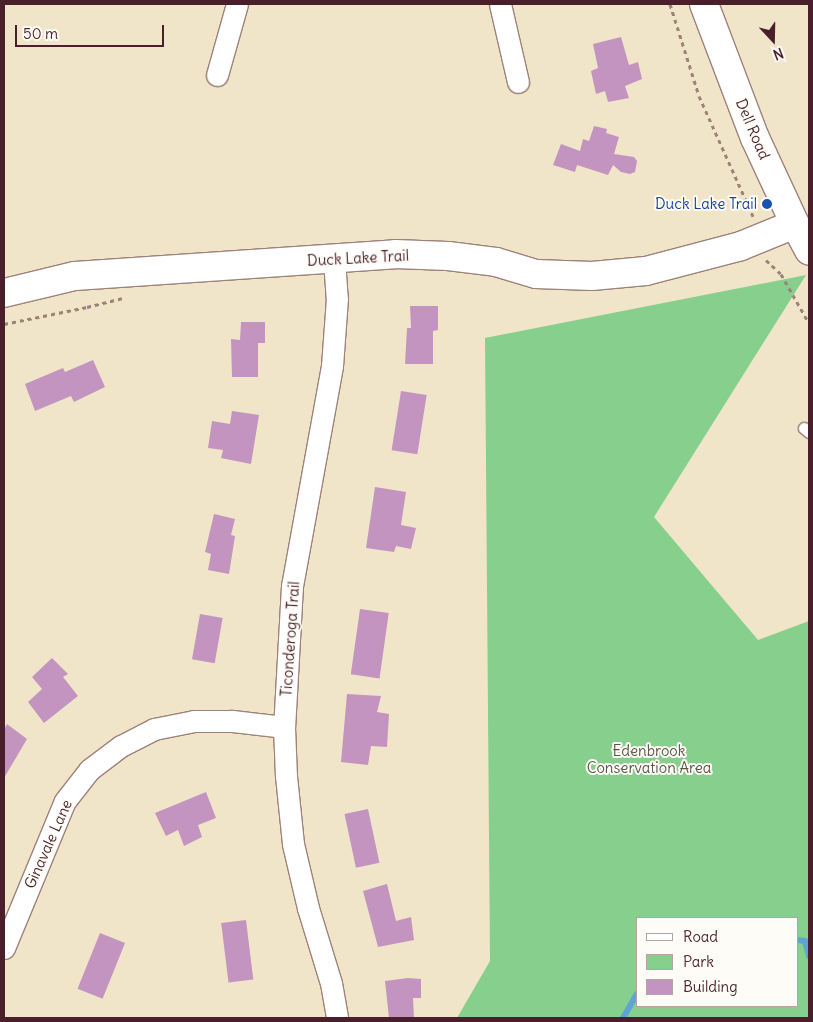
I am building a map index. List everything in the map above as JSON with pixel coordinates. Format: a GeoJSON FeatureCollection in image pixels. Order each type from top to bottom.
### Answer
{"type":"FeatureCollection","features":[{"type":"Feature","properties":{"kind":"street"},"geometry":{"type":"LineString","coordinates":[[217,75],[237,4]]}},
{"type":"Feature","properties":{"kind":"street"},"geometry":{"type":"LineString","coordinates":[[500,4],[518,82]]}},
{"type":"Feature","properties":{"kind":"street","name":"Dell Road"},"geometry":{"type":"LineString","coordinates":[[704,4],[755,138],[809,250]]}},
{"type":"Feature","properties":{"kind":"street","name":"Duck Lake Trail"},"geometry":{"type":"LineString","coordinates":[[4,293],[75,276],[395,254],[448,256],[496,262],[536,274],[592,276],[654,269],[716,254],[763,255],[795,224]]}},
{"type":"Feature","properties":{"kind":"street","name":"Ticonderoga Trail"},"geometry":{"type":"LineString","coordinates":[[334,258],[337,298],[332,366],[292,586],[284,726],[286,776],[293,844],[308,908],[331,983],[337,1018]]}},
{"type":"Feature","properties":{"kind":"street","name":"Ginavale Lane"},"geometry":{"type":"LineString","coordinates":[[4,948],[65,801],[89,770],[121,746],[154,729],[194,721],[232,721],[284,726]]}},
{"type":"Feature","properties":{"kind":"path"},"geometry":{"type":"LineString","coordinates":[[670,4],[700,96],[763,255],[780,274],[809,323]]}},
{"type":"Feature","properties":{"kind":"path"},"geometry":{"type":"LineString","coordinates":[[4,324],[87,308],[131,295]]}},
{"type":"Feature","properties":{"kind":"green space","name":"Edenbrook Conservation Area"},"geometry":{"type":"Polygon","coordinates":[[[806,275],[654,517],[758,640],[809,621],[809,1018],[457,1018],[490,961],[485,338],[806,275]]]}},
{"type":"Feature","properties":{"kind":"building"},"geometry":{"type":"Polygon","coordinates":[[[621,37],[629,65],[638,62],[642,79],[625,86],[629,98],[608,102],[605,91],[596,94],[591,71],[598,68],[593,44],[621,37]]]}},
{"type":"Feature","properties":{"kind":"building"},"geometry":{"type":"Polygon","coordinates":[[[594,126],[607,129],[606,133],[619,137],[614,154],[634,157],[637,161],[635,172],[630,174],[621,172],[613,165],[608,175],[577,165],[575,172],[553,165],[561,144],[580,151],[583,139],[589,141],[594,126]]]}},
{"type":"Feature","properties":{"kind":"building"},"geometry":{"type":"Polygon","coordinates":[[[410,306],[438,306],[438,330],[433,331],[433,364],[405,364],[407,328],[411,328],[410,306]]]}},
{"type":"Feature","properties":{"kind":"building"},"geometry":{"type":"Polygon","coordinates":[[[241,322],[265,322],[265,343],[258,343],[258,377],[232,377],[231,339],[240,340],[241,322]]]}},
{"type":"Feature","properties":{"kind":"building"},"geometry":{"type":"Polygon","coordinates":[[[93,360],[105,387],[74,402],[71,396],[35,411],[25,384],[63,368],[65,372],[93,360]]]}},
{"type":"Feature","properties":{"kind":"building"},"geometry":{"type":"Polygon","coordinates":[[[401,391],[427,395],[417,454],[392,450],[401,391]]]}},
{"type":"Feature","properties":{"kind":"building"},"geometry":{"type":"Polygon","coordinates":[[[232,411],[259,415],[251,464],[221,458],[223,450],[208,448],[212,421],[230,424],[232,411]]]}},
{"type":"Feature","properties":{"kind":"building"},"geometry":{"type":"Polygon","coordinates":[[[375,487],[406,492],[401,525],[416,528],[411,549],[396,546],[394,552],[366,548],[375,487]]]}},
{"type":"Feature","properties":{"kind":"building"},"geometry":{"type":"Polygon","coordinates":[[[214,514],[235,519],[231,535],[235,536],[229,574],[208,570],[211,554],[205,552],[214,514]]]}},
{"type":"Feature","properties":{"kind":"building"},"geometry":{"type":"Polygon","coordinates":[[[360,609],[389,613],[380,678],[351,674],[360,609]]]}},
{"type":"Feature","properties":{"kind":"building"},"geometry":{"type":"Polygon","coordinates":[[[200,614],[223,618],[215,663],[192,659],[200,614]]]}},
{"type":"Feature","properties":{"kind":"building"},"geometry":{"type":"Polygon","coordinates":[[[52,658],[68,674],[63,677],[78,696],[44,723],[28,702],[42,689],[32,677],[52,658]]]}},
{"type":"Feature","properties":{"kind":"building"},"geometry":{"type":"Polygon","coordinates":[[[347,694],[381,696],[377,712],[389,714],[387,747],[371,746],[368,765],[341,762],[347,694]]]}},
{"type":"Feature","properties":{"kind":"building"},"geometry":{"type":"Polygon","coordinates":[[[7,724],[27,739],[4,778],[4,730],[7,724]]]}},
{"type":"Feature","properties":{"kind":"building"},"geometry":{"type":"Polygon","coordinates":[[[206,792],[216,818],[198,825],[202,837],[184,846],[178,830],[166,836],[155,813],[206,792]]]}},
{"type":"Feature","properties":{"kind":"building"},"geometry":{"type":"Polygon","coordinates":[[[368,809],[379,863],[356,868],[345,814],[368,809]]]}},
{"type":"Feature","properties":{"kind":"building"},"geometry":{"type":"Polygon","coordinates":[[[387,884],[396,921],[411,917],[414,940],[378,947],[363,891],[387,884]]]}},
{"type":"Feature","properties":{"kind":"building"},"geometry":{"type":"Polygon","coordinates":[[[246,920],[253,980],[228,983],[221,923],[246,920]]]}},
{"type":"Feature","properties":{"kind":"building"},"geometry":{"type":"Polygon","coordinates":[[[100,933],[125,943],[103,999],[78,989],[100,933]]]}},
{"type":"Feature","properties":{"kind":"building"},"geometry":{"type":"Polygon","coordinates":[[[408,978],[421,979],[421,998],[413,998],[414,1018],[389,1018],[385,981],[408,978]]]}},
{"type":"Feature","properties":{"kind":"waterway"},"geometry":{"type":"LineString","coordinates":[[798,940],[805,941],[809,956]]}},
{"type":"Feature","properties":{"kind":"waterway"},"geometry":{"type":"LineString","coordinates":[[623,1018],[636,996]]}},
{"type":"Feature","properties":{"kind":"place","name":"Duck Lake Trail"},"geometry":{"type":"Point","coordinates":[767,204]}}]}
